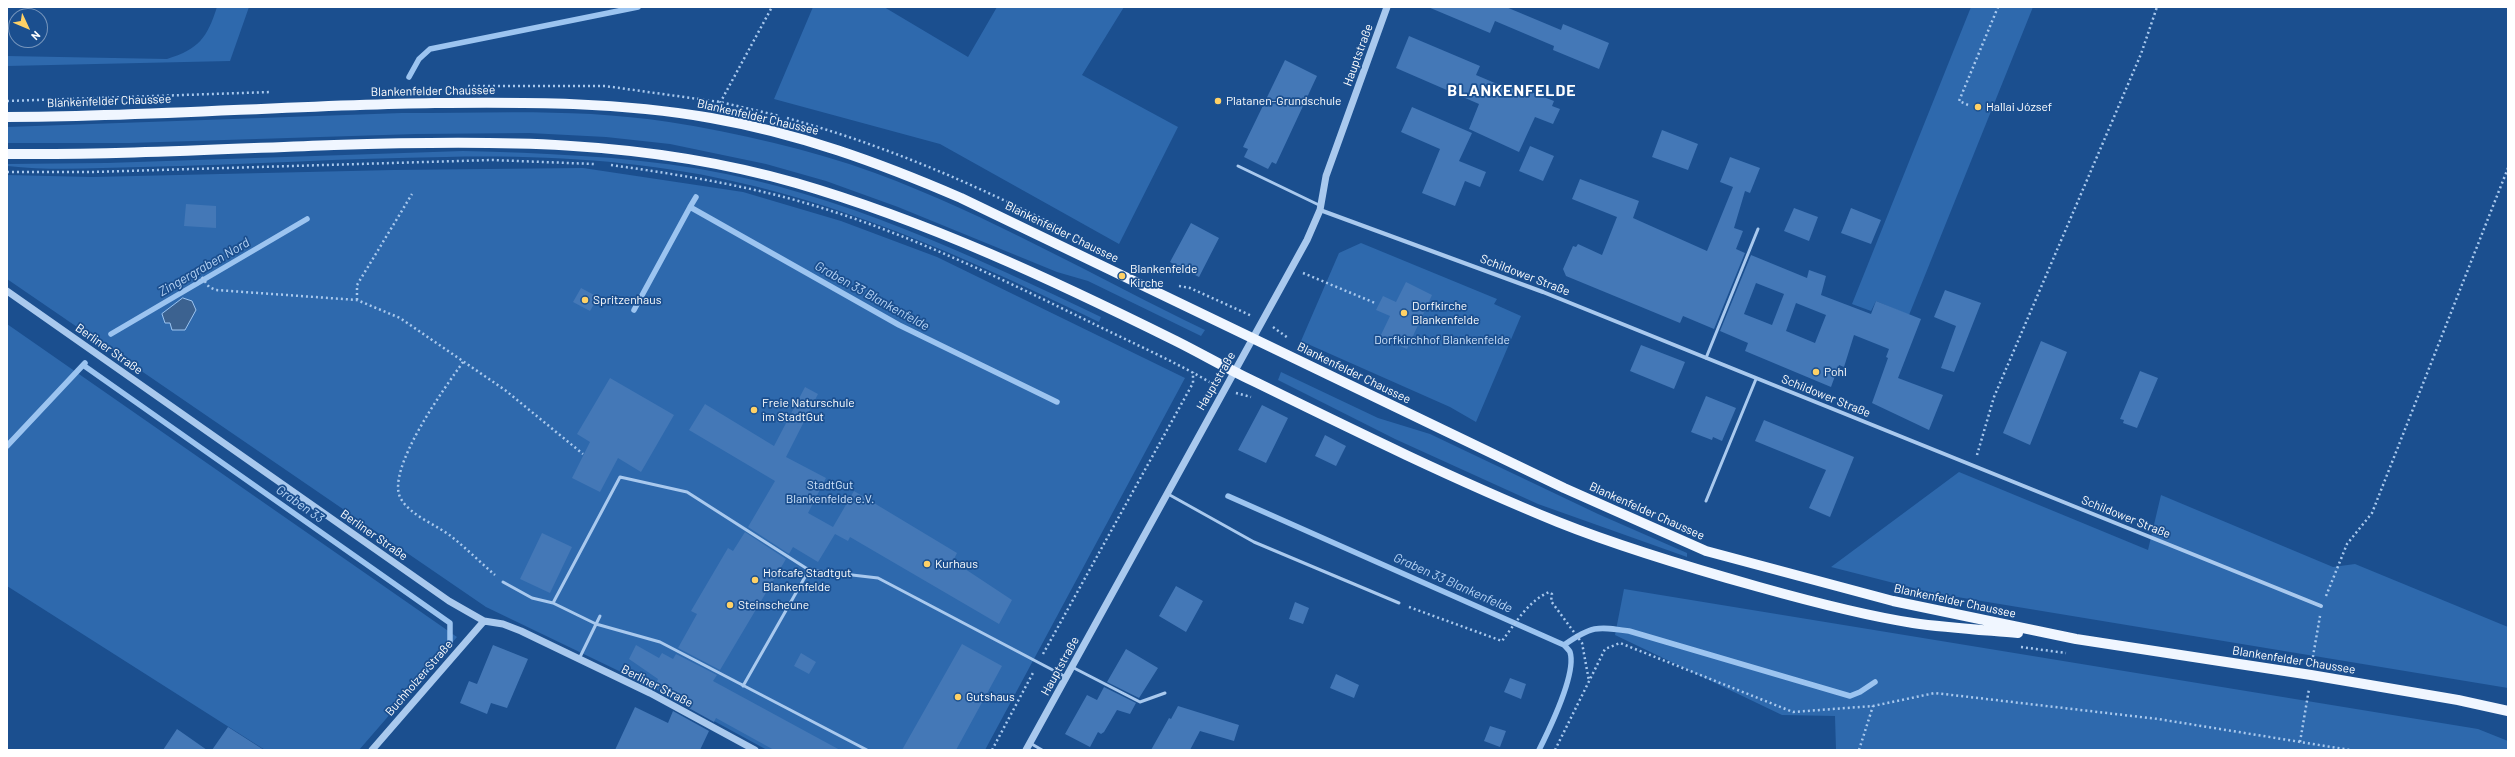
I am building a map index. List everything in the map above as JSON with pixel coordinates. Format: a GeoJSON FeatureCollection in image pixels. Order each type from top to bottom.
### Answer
{"type":"FeatureCollection","features":[{"type":"Feature","properties":{"kind":"main road","name":"Blankenfelder Chaussee"},"geometry":{"type":"LineString","coordinates":[[7,117],[492,102],[624,107],[712,118],[807,140],[889,167],[961,198],[1564,488],[1706,551],[1893,601],[2076,639]]}},
{"type":"Feature","properties":{"kind":"main road","name":"Blankenfelder Chaussee"},"geometry":{"type":"LineString","coordinates":[[7,154],[112,154],[454,142],[590,145],[654,152],[746,170],[836,195],[947,236],[1058,284],[1235,372],[1435,468],[1558,522],[1638,551],[1798,598],[1895,619],[2076,639],[2311,675],[2458,700],[2508,711]]}},
{"type":"Feature","properties":{"kind":"street","name":"Hauptstraße"},"geometry":{"type":"LineString","coordinates":[[1028,747],[1166,493],[1292,268],[1320,208],[1326,176],[1387,7]]}},
{"type":"Feature","properties":{"kind":"street","name":"Schildower Straße"},"geometry":{"type":"LineString","coordinates":[[1320,208],[1543,292],[2322,606]]}},
{"type":"Feature","properties":{"kind":"street","name":"Berliner Straße"},"geometry":{"type":"LineString","coordinates":[[7,291],[449,601],[484,621],[503,624],[521,631],[650,693],[756,750]]}},
{"type":"Feature","properties":{"kind":"street","name":"Buchholzer Straße"},"geometry":{"type":"LineString","coordinates":[[372,750],[484,621]]}},
{"type":"Feature","properties":{"kind":"lane"},"geometry":{"type":"LineString","coordinates":[[1238,166],[1320,208]]}},
{"type":"Feature","properties":{"kind":"lane"},"geometry":{"type":"LineString","coordinates":[[1706,358],[1758,229]]}},
{"type":"Feature","properties":{"kind":"lane"},"geometry":{"type":"LineString","coordinates":[[1706,501],[1756,379]]}},
{"type":"Feature","properties":{"kind":"lane"},"geometry":{"type":"LineString","coordinates":[[553,603],[620,477],[687,492],[809,570],[878,578],[1067,677]]}},
{"type":"Feature","properties":{"kind":"lane"},"geometry":{"type":"LineString","coordinates":[[1166,493],[1254,542],[1399,603]]}},
{"type":"Feature","properties":{"kind":"lane"},"geometry":{"type":"LineString","coordinates":[[743,686],[809,570]]}},
{"type":"Feature","properties":{"kind":"lane"},"geometry":{"type":"LineString","coordinates":[[503,582],[532,598],[553,603],[596,624],[660,642],[867,750]]}},
{"type":"Feature","properties":{"kind":"lane"},"geometry":{"type":"LineString","coordinates":[[579,659],[600,616]]}},
{"type":"Feature","properties":{"kind":"lane"},"geometry":{"type":"LineString","coordinates":[[1072,667],[1140,702],[1165,693]]}},
{"type":"Feature","properties":{"kind":"lane"},"geometry":{"type":"LineString","coordinates":[[1028,747],[1042,750]]}},
{"type":"Feature","properties":{"kind":"path"},"geometry":{"type":"LineString","coordinates":[[712,118],[772,7]]}},
{"type":"Feature","properties":{"kind":"path"},"geometry":{"type":"LineString","coordinates":[[1968,105],[1959,101],[1998,7]]}},
{"type":"Feature","properties":{"kind":"path"},"geometry":{"type":"LineString","coordinates":[[1974,467],[1994,397],[2141,54],[2157,7]]}},
{"type":"Feature","properties":{"kind":"path"},"geometry":{"type":"LineString","coordinates":[[7,172],[92,172],[492,160],[599,164]]}},
{"type":"Feature","properties":{"kind":"path"},"geometry":{"type":"LineString","coordinates":[[606,165],[702,179],[781,197],[843,215],[940,252],[1026,290],[1193,372],[1224,390]]}},
{"type":"Feature","properties":{"kind":"path"},"geometry":{"type":"LineString","coordinates":[[2300,742],[2322,606],[2347,544],[2372,513],[2508,168]]}},
{"type":"Feature","properties":{"kind":"path"},"geometry":{"type":"LineString","coordinates":[[357,300],[357,285],[412,194]]}},
{"type":"Feature","properties":{"kind":"path"},"geometry":{"type":"LineString","coordinates":[[1292,268],[1375,302]]}},
{"type":"Feature","properties":{"kind":"path"},"geometry":{"type":"LineString","coordinates":[[196,269],[209,287],[216,290],[357,300],[400,318],[505,390],[583,454]]}},
{"type":"Feature","properties":{"kind":"path"},"geometry":{"type":"LineString","coordinates":[[1143,348],[1146,342]]}},
{"type":"Feature","properties":{"kind":"path"},"geometry":{"type":"LineString","coordinates":[[463,362],[421,424],[403,464],[397,488],[401,500],[414,511],[452,537],[503,582]]}},
{"type":"Feature","properties":{"kind":"path"},"geometry":{"type":"LineString","coordinates":[[992,750],[1193,383],[1193,372]]}},
{"type":"Feature","properties":{"kind":"path"},"geometry":{"type":"LineString","coordinates":[[1399,603],[1502,641],[1519,618],[1540,596],[1549,592],[1552,594],[1551,601],[1582,643],[1589,681]]}},
{"type":"Feature","properties":{"kind":"path"},"geometry":{"type":"LineString","coordinates":[[1555,750],[1605,649],[1620,643],[1793,712],[1873,706],[1935,693],[2158,719],[2350,750]]}},
{"type":"Feature","properties":{"kind":"path"},"geometry":{"type":"LineString","coordinates":[[1859,750],[1873,706]]}},
{"type":"Feature","properties":{"kind":"green space"},"geometry":{"type":"Polygon","coordinates":[[[217,7],[249,7],[230,61],[7,66],[7,56],[167,59],[187,51],[200,41],[209,27],[217,7]]]}},
{"type":"Feature","properties":{"kind":"green space"},"geometry":{"type":"Polygon","coordinates":[[[813,7],[884,7],[968,57],[997,7],[1124,7],[1082,75],[1178,127],[1119,244],[940,144],[774,99],[813,7]]]}},
{"type":"Feature","properties":{"kind":"green space"},"geometry":{"type":"Polygon","coordinates":[[[1971,7],[2033,7],[1909,315],[1876,301],[1871,311],[1852,304],[1971,7]]]}},
{"type":"Feature","properties":{"kind":"green space"},"geometry":{"type":"Polygon","coordinates":[[[536,112],[636,118],[721,131],[825,156],[875,173],[1001,227],[1205,330],[1201,336],[1088,281],[1057,272],[898,207],[826,181],[766,164],[670,144],[606,137],[529,133],[416,134],[129,143],[7,143],[7,127],[402,113],[536,112]]]}},
{"type":"Feature","properties":{"kind":"green space"},"geometry":{"type":"Polygon","coordinates":[[[463,151],[552,154],[641,161],[700,169],[752,180],[855,210],[905,229],[1004,272],[1101,317],[1099,322],[965,260],[874,223],[827,207],[732,181],[661,168],[590,160],[518,157],[408,158],[57,169],[7,166],[7,164],[107,163],[463,151]]]}},
{"type":"Feature","properties":{"kind":"green space","name":"StadtGut Blankenfelde e.V."},"geometry":{"type":"Polygon","coordinates":[[[583,168],[743,192],[841,221],[937,257],[1185,378],[985,750],[767,750],[648,685],[486,607],[7,279],[7,175],[92,177],[393,170],[583,168]]]}},
{"type":"Feature","properties":{"kind":"green space","name":"Dorfkirchhof Blankenfelde"},"geometry":{"type":"Polygon","coordinates":[[[1361,243],[1497,299],[1494,304],[1521,316],[1476,422],[1450,407],[1301,341],[1339,253],[1361,243]]]}},
{"type":"Feature","properties":{"kind":"green space"},"geometry":{"type":"Polygon","coordinates":[[[7,324],[457,637],[359,750],[265,750],[7,586],[7,324]]]}},
{"type":"Feature","properties":{"kind":"green space"},"geometry":{"type":"Polygon","coordinates":[[[1281,372],[1378,418],[1430,434],[1598,514],[1687,553],[1687,557],[1538,504],[1395,439],[1278,380],[1281,372]]]}},
{"type":"Feature","properties":{"kind":"green space"},"geometry":{"type":"Polygon","coordinates":[[[1959,472],[2148,550],[2161,495],[2333,567],[2355,564],[2508,627],[2508,688],[1933,593],[1831,567],[1959,472]]]}},
{"type":"Feature","properties":{"kind":"green space"},"geometry":{"type":"Polygon","coordinates":[[[1624,589],[2478,729],[2508,741],[2508,750],[1836,750],[1835,716],[1782,715],[1615,635],[1624,589]]]}},
{"type":"Feature","properties":{"kind":"shaded area"},"geometry":{"type":"Polygon","coordinates":[[[183,298],[192,301],[196,310],[185,330],[172,330],[170,323],[165,323],[162,314],[183,298]]]}},
{"type":"Feature","properties":{"kind":"building"},"geometry":{"type":"Polygon","coordinates":[[[1428,7],[1506,7],[1561,30],[1563,24],[1609,43],[1599,69],[1553,50],[1554,46],[1495,21],[1490,33],[1428,7]]]}},
{"type":"Feature","properties":{"kind":"building"},"geometry":{"type":"Polygon","coordinates":[[[1409,36],[1480,66],[1476,75],[1509,89],[1510,84],[1554,101],[1552,106],[1560,109],[1553,124],[1535,117],[1519,152],[1469,129],[1479,104],[1396,68],[1409,36]]]}},
{"type":"Feature","properties":{"kind":"building","name":"Platanen-Grundschule"},"geometry":{"type":"Polygon","coordinates":[[[1285,60],[1317,76],[1276,164],[1272,162],[1268,169],[1244,157],[1248,149],[1243,147],[1285,60]]]}},
{"type":"Feature","properties":{"kind":"building"},"geometry":{"type":"Polygon","coordinates":[[[1412,107],[1472,133],[1459,161],[1486,172],[1480,187],[1465,181],[1455,206],[1422,193],[1440,149],[1401,132],[1412,107]]]}},
{"type":"Feature","properties":{"kind":"building"},"geometry":{"type":"Polygon","coordinates":[[[1662,130],[1698,144],[1688,170],[1652,157],[1662,130]]]}},
{"type":"Feature","properties":{"kind":"building"},"geometry":{"type":"Polygon","coordinates":[[[1530,146],[1554,156],[1543,181],[1519,171],[1530,146]]]}},
{"type":"Feature","properties":{"kind":"building"},"geometry":{"type":"Polygon","coordinates":[[[1730,157],[1760,168],[1750,193],[1745,191],[1734,228],[1743,231],[1736,249],[1745,253],[1714,329],[1683,316],[1680,323],[1566,276],[1563,269],[1573,246],[1576,247],[1578,244],[1602,255],[1617,217],[1572,199],[1580,179],[1639,201],[1633,218],[1707,251],[1733,187],[1720,182],[1730,157]]]}},
{"type":"Feature","properties":{"kind":"building"},"geometry":{"type":"Polygon","coordinates":[[[186,204],[216,206],[216,228],[184,226],[186,204]]]}},
{"type":"Feature","properties":{"kind":"building"},"geometry":{"type":"Polygon","coordinates":[[[1794,208],[1818,217],[1809,241],[1784,231],[1794,208]]]}},
{"type":"Feature","properties":{"kind":"building"},"geometry":{"type":"Polygon","coordinates":[[[1851,208],[1881,220],[1871,244],[1841,233],[1851,208]]]}},
{"type":"Feature","properties":{"kind":"building"},"geometry":{"type":"Polygon","coordinates":[[[1191,223],[1219,238],[1199,277],[1170,262],[1191,223]]]}},
{"type":"Feature","properties":{"kind":"building"},"geometry":{"type":"Polygon","coordinates":[[[1751,255],[1807,278],[1809,270],[1826,276],[1821,295],[1871,314],[1876,301],[1921,319],[1898,378],[1943,395],[1929,430],[1872,403],[1888,358],[1886,357],[1889,349],[1854,335],[1844,367],[1839,365],[1831,387],[1745,351],[1748,343],[1720,331],[1751,255]],[[1756,283],[1744,314],[1772,325],[1784,294],[1756,283]],[[1796,303],[1786,331],[1815,343],[1826,315],[1796,303]]]}},
{"type":"Feature","properties":{"kind":"building","name":"Dorfkirche Blankenfelde"},"geometry":{"type":"Polygon","coordinates":[[[1406,282],[1432,295],[1407,349],[1380,337],[1390,316],[1376,310],[1383,296],[1396,302],[1406,282]]]}},
{"type":"Feature","properties":{"kind":"building","name":"Spritzenhaus"},"geometry":{"type":"Polygon","coordinates":[[[581,288],[598,297],[590,311],[573,302],[581,288]]]}},
{"type":"Feature","properties":{"kind":"building"},"geometry":{"type":"Polygon","coordinates":[[[1945,290],[1981,303],[1954,372],[1941,368],[1956,326],[1934,317],[1945,290]]]}},
{"type":"Feature","properties":{"kind":"building"},"geometry":{"type":"Polygon","coordinates":[[[2041,341],[2067,352],[2030,445],[2003,433],[2041,341]]]}},
{"type":"Feature","properties":{"kind":"building"},"geometry":{"type":"Polygon","coordinates":[[[1641,345],[1685,362],[1674,389],[1630,371],[1641,345]]]}},
{"type":"Feature","properties":{"kind":"building"},"geometry":{"type":"Polygon","coordinates":[[[2140,371],[2158,378],[2137,428],[2123,423],[2124,420],[2120,419],[2140,371]]]}},
{"type":"Feature","properties":{"kind":"building"},"geometry":{"type":"Polygon","coordinates":[[[610,378],[674,415],[641,472],[618,458],[600,492],[572,478],[590,442],[577,434],[610,378]]]}},
{"type":"Feature","properties":{"kind":"building"},"geometry":{"type":"Polygon","coordinates":[[[805,387],[818,394],[786,457],[826,478],[808,513],[833,527],[854,491],[957,553],[953,561],[1012,600],[999,624],[850,537],[848,541],[835,534],[818,562],[793,547],[789,554],[748,527],[775,481],[689,430],[705,404],[774,446],[805,387]]]}},
{"type":"Feature","properties":{"kind":"building"},"geometry":{"type":"Polygon","coordinates":[[[1706,396],[1736,408],[1722,441],[1713,437],[1712,440],[1691,432],[1706,396]]]}},
{"type":"Feature","properties":{"kind":"building"},"geometry":{"type":"Polygon","coordinates":[[[1262,405],[1288,418],[1266,463],[1238,450],[1262,405]]]}},
{"type":"Feature","properties":{"kind":"building"},"geometry":{"type":"Polygon","coordinates":[[[1764,420],[1854,457],[1830,517],[1809,508],[1826,470],[1755,441],[1764,420]]]}},
{"type":"Feature","properties":{"kind":"building"},"geometry":{"type":"Polygon","coordinates":[[[1325,435],[1346,446],[1336,466],[1315,456],[1325,435]]]}},
{"type":"Feature","properties":{"kind":"building","name":"Steinscheune"},"geometry":{"type":"Polygon","coordinates":[[[745,532],[786,559],[720,670],[678,648],[697,614],[691,611],[728,548],[733,551],[745,532]]]}},
{"type":"Feature","properties":{"kind":"building"},"geometry":{"type":"Polygon","coordinates":[[[542,533],[572,547],[550,593],[520,579],[542,533]]]}},
{"type":"Feature","properties":{"kind":"building"},"geometry":{"type":"Polygon","coordinates":[[[1176,586],[1203,601],[1186,632],[1159,616],[1176,586]]]}},
{"type":"Feature","properties":{"kind":"building"},"geometry":{"type":"Polygon","coordinates":[[[1295,602],[1309,608],[1303,624],[1289,619],[1295,602]]]}},
{"type":"Feature","properties":{"kind":"building","name":"Gutshaus"},"geometry":{"type":"Polygon","coordinates":[[[962,644],[1002,666],[956,750],[902,750],[962,644]]]}},
{"type":"Feature","properties":{"kind":"building"},"geometry":{"type":"Polygon","coordinates":[[[493,645],[528,659],[507,708],[491,703],[487,714],[460,703],[469,681],[477,684],[493,645]]]}},
{"type":"Feature","properties":{"kind":"building"},"geometry":{"type":"Polygon","coordinates":[[[636,645],[659,658],[662,653],[673,659],[676,654],[717,675],[713,681],[840,750],[774,750],[716,718],[714,722],[678,702],[680,698],[656,684],[658,679],[629,659],[636,645]]]}},
{"type":"Feature","properties":{"kind":"building"},"geometry":{"type":"Polygon","coordinates":[[[1126,649],[1158,668],[1139,698],[1107,682],[1126,649]]]}},
{"type":"Feature","properties":{"kind":"building"},"geometry":{"type":"Polygon","coordinates":[[[801,653],[816,662],[809,674],[794,666],[801,653]]]}},
{"type":"Feature","properties":{"kind":"building"},"geometry":{"type":"Polygon","coordinates":[[[1336,674],[1359,685],[1354,698],[1330,688],[1336,674]]]}},
{"type":"Feature","properties":{"kind":"building"},"geometry":{"type":"Polygon","coordinates":[[[1510,678],[1526,684],[1521,699],[1504,692],[1510,678]]]}},
{"type":"Feature","properties":{"kind":"building"},"geometry":{"type":"Polygon","coordinates":[[[1104,687],[1136,703],[1130,714],[1117,710],[1104,732],[1101,734],[1098,732],[1090,747],[1065,734],[1087,695],[1097,700],[1104,687]]]}},
{"type":"Feature","properties":{"kind":"building"},"geometry":{"type":"Polygon","coordinates":[[[1178,706],[1239,725],[1234,741],[1200,731],[1190,750],[1151,750],[1169,718],[1171,719],[1178,706]]]}},
{"type":"Feature","properties":{"kind":"building"},"geometry":{"type":"Polygon","coordinates":[[[635,707],[668,723],[673,711],[709,731],[700,750],[615,750],[635,707]]]}},
{"type":"Feature","properties":{"kind":"building"},"geometry":{"type":"Polygon","coordinates":[[[1490,726],[1506,731],[1500,747],[1484,741],[1490,726]]]}},
{"type":"Feature","properties":{"kind":"building"},"geometry":{"type":"Polygon","coordinates":[[[228,727],[264,750],[212,750],[228,727]]]}},
{"type":"Feature","properties":{"kind":"building"},"geometry":{"type":"Polygon","coordinates":[[[177,729],[207,750],[163,750],[177,729]]]}},
{"type":"Feature","properties":{"kind":"waterway","name":"Zingergraben Nord"},"geometry":{"type":"LineString","coordinates":[[409,77],[419,59],[430,49],[638,7]]}},
{"type":"Feature","properties":{"kind":"waterway","name":"Graben 33 Blankenfelde"},"geometry":{"type":"LineString","coordinates":[[696,197],[690,207],[899,325],[1057,402]]}},
{"type":"Feature","properties":{"kind":"waterway"},"geometry":{"type":"LineString","coordinates":[[634,310],[690,207]]}},
{"type":"Feature","properties":{"kind":"waterway","name":"Zingergraben Nord"},"geometry":{"type":"LineString","coordinates":[[111,334],[307,219]]}},
{"type":"Feature","properties":{"kind":"waterway","name":"Zingergraben Nord"},"geometry":{"type":"LineString","coordinates":[[7,446],[85,363]]}},
{"type":"Feature","properties":{"kind":"waterway","name":"Graben 33"},"geometry":{"type":"LineString","coordinates":[[83,365],[450,623],[450,643],[420,678]]}},
{"type":"Feature","properties":{"kind":"waterway","name":"Graben 33 Blankenfelde"},"geometry":{"type":"LineString","coordinates":[[1228,496],[1564,645],[1570,652],[1570,674],[1561,702],[1539,750]]}},
{"type":"Feature","properties":{"kind":"waterway"},"geometry":{"type":"LineString","coordinates":[[1564,645],[1588,631],[1601,628],[1618,629],[1850,696],[1860,692],[1875,682]]}},
{"type":"Feature","properties":{"kind":"place","name":"Platanen-Grundschule"},"geometry":{"type":"Point","coordinates":[1218,101]}},
{"type":"Feature","properties":{"kind":"place","name":"Hallai József"},"geometry":{"type":"Point","coordinates":[1978,107]}},
{"type":"Feature","properties":{"kind":"place","name":"Blankenfelde Kirche"},"geometry":{"type":"Point","coordinates":[1122,276]}},
{"type":"Feature","properties":{"kind":"place","name":"Spritzenhaus"},"geometry":{"type":"Point","coordinates":[585,300]}},
{"type":"Feature","properties":{"kind":"place","name":"Dorfkirche Blankenfelde"},"geometry":{"type":"Point","coordinates":[1404,313]}},
{"type":"Feature","properties":{"kind":"place","name":"Pohl"},"geometry":{"type":"Point","coordinates":[1816,372]}},
{"type":"Feature","properties":{"kind":"place","name":"Freie Naturschule im StadtGut"},"geometry":{"type":"Point","coordinates":[754,410]}},
{"type":"Feature","properties":{"kind":"place","name":"Kurhaus"},"geometry":{"type":"Point","coordinates":[927,564]}},
{"type":"Feature","properties":{"kind":"place","name":"Hofcafe Stadtgut Blankenfelde"},"geometry":{"type":"Point","coordinates":[755,580]}},
{"type":"Feature","properties":{"kind":"place","name":"Steinscheune"},"geometry":{"type":"Point","coordinates":[730,605]}},
{"type":"Feature","properties":{"kind":"place","name":"Gutshaus"},"geometry":{"type":"Point","coordinates":[958,697]}},
{"type":"Feature","properties":{"kind":"district","name":"BLANKENFELDE"},"geometry":{"type":"Point","coordinates":[1512,91]}}]}
